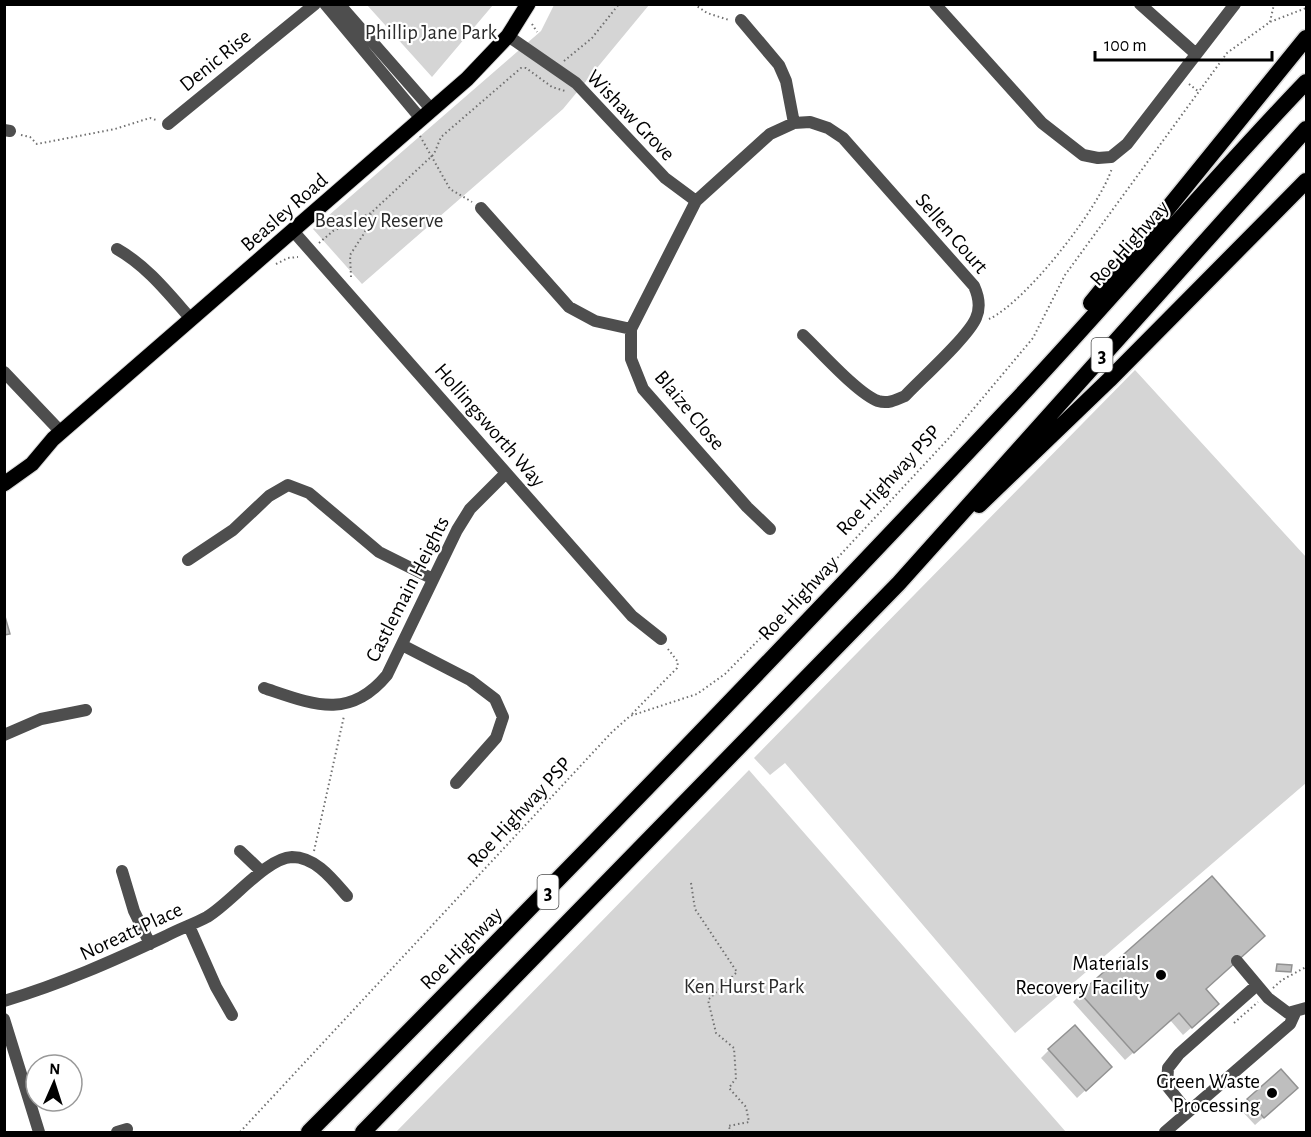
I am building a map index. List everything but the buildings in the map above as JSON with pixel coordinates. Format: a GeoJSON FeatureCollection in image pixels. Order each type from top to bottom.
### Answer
{"type":"FeatureCollection","features":[{"type":"Feature","properties":{"kind":"highway"},"geometry":{"type":"LineString","coordinates":[[1016,401],[1134,248],[1267,89],[1306,38]]}},
{"type":"Feature","properties":{"kind":"highway","name":"Roe Highway"},"geometry":{"type":"LineString","coordinates":[[309,1132],[566,873],[1016,401],[1306,82]]}},
{"type":"Feature","properties":{"kind":"highway","name":"3"},"geometry":{"type":"LineString","coordinates":[[363,1132],[899,583],[960,512],[1306,129]]}},
{"type":"Feature","properties":{"kind":"highway"},"geometry":{"type":"LineString","coordinates":[[899,583],[1109,380],[1306,181]]}},
{"type":"Feature","properties":{"kind":"main road","name":"Beasley Road"},"geometry":{"type":"LineString","coordinates":[[4,484],[32,464],[57,436],[467,79],[508,36],[528,4]]}},
{"type":"Feature","properties":{"kind":"main road","name":"Beasley Road"},"geometry":{"type":"LineString","coordinates":[[4,474],[38,447],[57,436]]}},
{"type":"Feature","properties":{"kind":"street","name":"Denic Rise"},"geometry":{"type":"LineString","coordinates":[[168,124],[315,4]]}},
{"type":"Feature","properties":{"kind":"street"},"geometry":{"type":"LineString","coordinates":[[325,4],[421,119]]}},
{"type":"Feature","properties":{"kind":"street"},"geometry":{"type":"LineString","coordinates":[[339,4],[421,119]]}},
{"type":"Feature","properties":{"kind":"street"},"geometry":{"type":"LineString","coordinates":[[935,4],[1042,123],[1083,155],[1098,158],[1111,157],[1127,144],[1234,4]]}},
{"type":"Feature","properties":{"kind":"street"},"geometry":{"type":"LineString","coordinates":[[1140,4],[1196,54]]}},
{"type":"Feature","properties":{"kind":"street"},"geometry":{"type":"LineString","coordinates":[[696,201],[770,134],[794,123],[786,81],[779,65],[741,20]]}},
{"type":"Feature","properties":{"kind":"street","name":"Wishaw Grove"},"geometry":{"type":"LineString","coordinates":[[508,36],[576,83],[665,178],[696,201]]}},
{"type":"Feature","properties":{"kind":"street","name":"Sellen Court"},"geometry":{"type":"LineString","coordinates":[[794,123],[810,122],[843,138],[974,286],[979,297],[976,319]]}},
{"type":"Feature","properties":{"kind":"street","name":"Blaize Close"},"geometry":{"type":"LineString","coordinates":[[696,201],[631,329],[631,359],[643,389],[747,507],[770,529]]}},
{"type":"Feature","properties":{"kind":"street"},"geometry":{"type":"LineString","coordinates":[[481,208],[569,307],[595,321],[631,329]]}},
{"type":"Feature","properties":{"kind":"street","name":"Hollingsworth Way"},"geometry":{"type":"LineString","coordinates":[[294,232],[633,616],[661,639]]}},
{"type":"Feature","properties":{"kind":"street"},"geometry":{"type":"LineString","coordinates":[[117,249],[134,258],[191,319]]}},
{"type":"Feature","properties":{"kind":"street"},"geometry":{"type":"LineString","coordinates":[[802,335],[866,394],[879,401],[893,402],[905,396],[976,319]]}},
{"type":"Feature","properties":{"kind":"street"},"geometry":{"type":"LineString","coordinates":[[4,372],[57,436]]}},
{"type":"Feature","properties":{"kind":"street","name":"Castlemain Heights"},"geometry":{"type":"LineString","coordinates":[[264,688],[312,704],[343,704],[360,699],[374,690],[387,675],[470,509],[506,473]]}},
{"type":"Feature","properties":{"kind":"street"},"geometry":{"type":"LineString","coordinates":[[188,560],[233,530],[269,496],[288,485],[309,493],[379,552],[433,579]]}},
{"type":"Feature","properties":{"kind":"street"},"geometry":{"type":"LineString","coordinates":[[402,645],[470,680],[495,699],[503,717],[496,738],[456,783]]}},
{"type":"Feature","properties":{"kind":"street"},"geometry":{"type":"LineString","coordinates":[[4,735],[41,719],[86,710]]}},
{"type":"Feature","properties":{"kind":"street"},"geometry":{"type":"LineString","coordinates":[[240,851],[261,871]]}},
{"type":"Feature","properties":{"kind":"street","name":"Noreatt Place"},"geometry":{"type":"LineString","coordinates":[[4,1001],[88,973],[189,926],[230,901],[261,871],[277,860],[293,857],[309,861]]}},
{"type":"Feature","properties":{"kind":"street"},"geometry":{"type":"LineString","coordinates":[[309,861],[327,874],[347,896]]}},
{"type":"Feature","properties":{"kind":"street"},"geometry":{"type":"LineString","coordinates":[[122,871],[134,911],[150,944]]}},
{"type":"Feature","properties":{"kind":"street"},"geometry":{"type":"LineString","coordinates":[[189,926],[216,987],[232,1015]]}},
{"type":"Feature","properties":{"kind":"street"},"geometry":{"type":"LineString","coordinates":[[1237,962],[1257,985],[1288,1013],[1301,1010]]}},
{"type":"Feature","properties":{"kind":"street"},"geometry":{"type":"LineString","coordinates":[[1188,1112],[1167,1086],[1168,1068],[1179,1054],[1257,985]]}},
{"type":"Feature","properties":{"kind":"street"},"geometry":{"type":"LineString","coordinates":[[1165,1132],[1290,1024],[1301,1010]]}},
{"type":"Feature","properties":{"kind":"street"},"geometry":{"type":"LineString","coordinates":[[4,1019],[39,1132]]}},
{"type":"Feature","properties":{"kind":"path"},"geometry":{"type":"LineString","coordinates":[[564,61],[592,38],[619,4]]}},
{"type":"Feature","properties":{"kind":"path"},"geometry":{"type":"LineString","coordinates":[[694,4],[726,20],[741,20]]}},
{"type":"Feature","properties":{"kind":"path"},"geometry":{"type":"LineString","coordinates":[[1270,21],[1274,4]]}},
{"type":"Feature","properties":{"kind":"path","name":"Roe Highway PSP"},"geometry":{"type":"LineString","coordinates":[[240,1132],[630,716],[697,694],[725,674],[802,595],[949,438],[1033,339],[1065,275],[1227,54],[1270,21],[1306,8]]}},
{"type":"Feature","properties":{"kind":"path"},"geometry":{"type":"LineString","coordinates":[[317,244],[333,231],[371,213],[432,156],[441,137],[521,68],[526,68],[560,90],[569,92],[576,83]]}},
{"type":"Feature","properties":{"kind":"path"},"geometry":{"type":"LineString","coordinates":[[7,131],[30,137],[37,144],[115,129],[150,118],[168,124]]}},
{"type":"Feature","properties":{"kind":"path"},"geometry":{"type":"LineString","coordinates":[[421,119],[419,134],[450,189],[481,208]]}},
{"type":"Feature","properties":{"kind":"path"},"geometry":{"type":"LineString","coordinates":[[976,319],[983,322],[1006,311],[1058,255],[1102,194],[1113,164],[1111,157]]}},
{"type":"Feature","properties":{"kind":"path"},"geometry":{"type":"LineString","coordinates":[[345,290],[350,280],[350,255],[365,232],[371,213]]}},
{"type":"Feature","properties":{"kind":"path"},"geometry":{"type":"LineString","coordinates":[[630,716],[677,668],[678,662],[661,639]]}},
{"type":"Feature","properties":{"kind":"path"},"geometry":{"type":"LineString","coordinates":[[309,861],[318,843],[344,717],[343,704]]}},
{"type":"Feature","properties":{"kind":"path"},"geometry":{"type":"LineString","coordinates":[[691,883],[695,909],[736,972],[708,1000],[716,1033],[734,1048],[736,1078],[729,1088],[746,1107],[749,1122],[728,1126],[732,1132]]}},
{"type":"Feature","properties":{"kind":"green space","name":"Phillip Jane Park"},"geometry":{"type":"Polygon","coordinates":[[[367,5],[493,5],[432,77],[367,5]]]}},
{"type":"Feature","properties":{"kind":"green space","name":"Beasley Reserve"},"geometry":{"type":"Polygon","coordinates":[[[554,5],[649,5],[563,109],[362,284],[313,229],[541,31],[554,5]]]}},
{"type":"Feature","properties":{"kind":"green space"},"geometry":{"type":"Polygon","coordinates":[[[1135,370],[1306,557],[1306,783],[1015,1033],[785,763],[770,775],[754,758],[1135,370]]]}},
{"type":"Feature","properties":{"kind":"green space","name":"Ken Hurst Park"},"geometry":{"type":"Polygon","coordinates":[[[749,770],[1066,1132],[396,1132],[749,770]]]}},
{"type":"Feature","properties":{"kind":"place","name":"Materials Recovery Facility"},"geometry":{"type":"Point","coordinates":[1161,975]}},
{"type":"Feature","properties":{"kind":"place","name":"Green Waste Processing"},"geometry":{"type":"Point","coordinates":[1272,1093]}}]}
